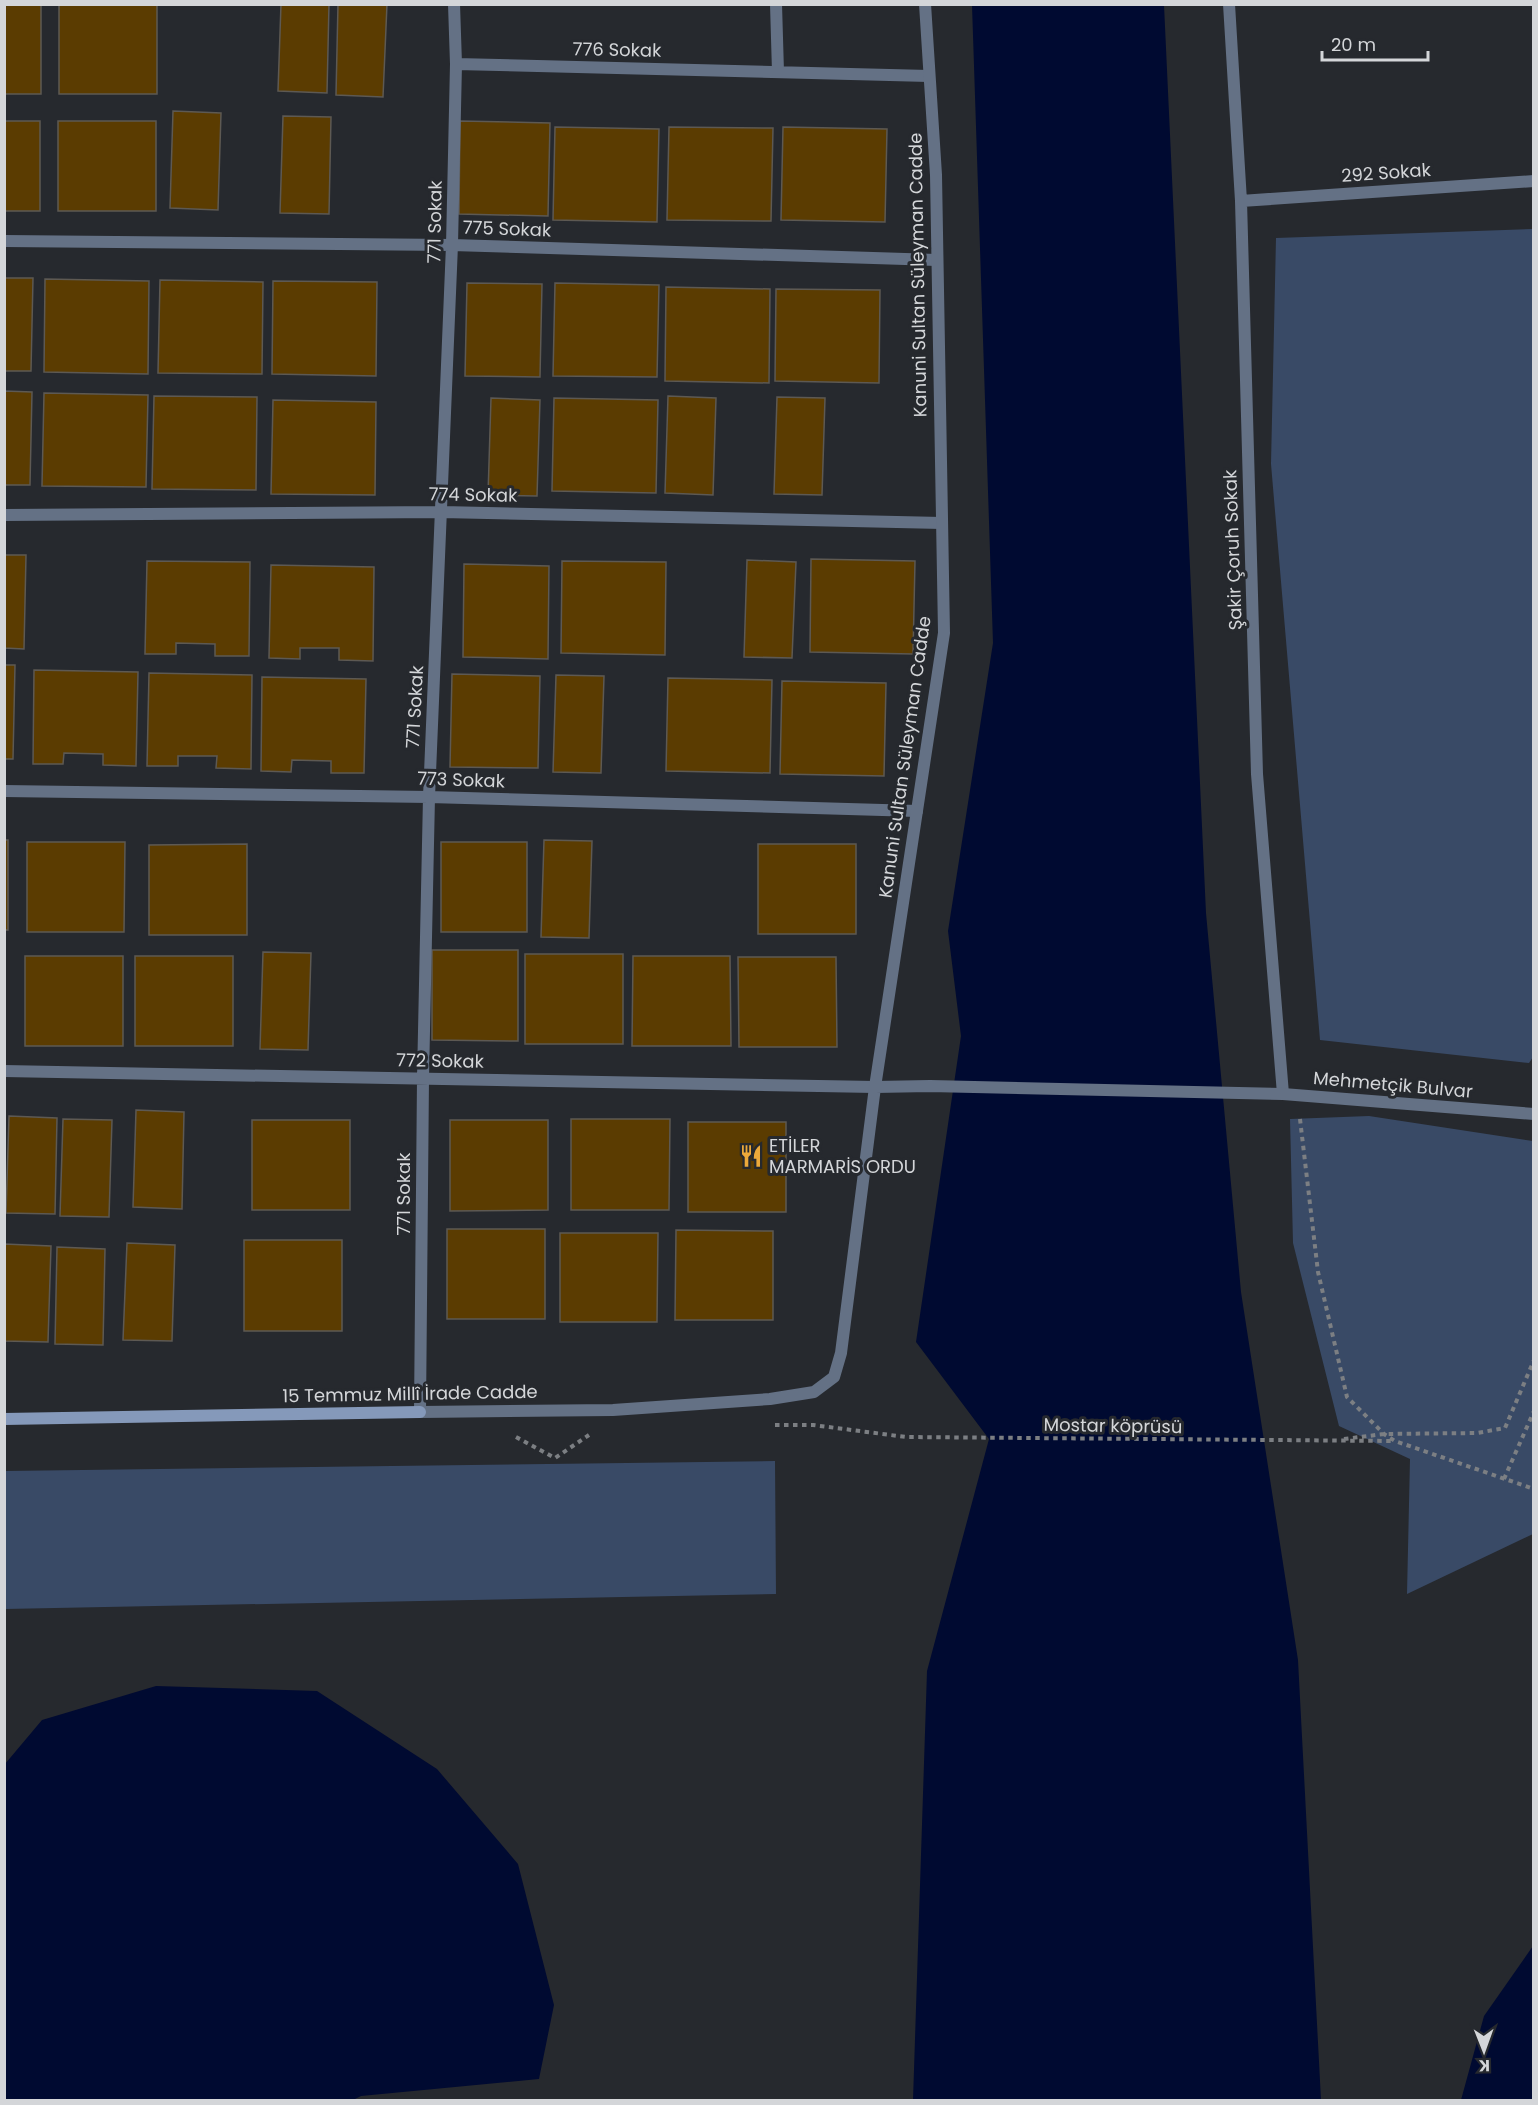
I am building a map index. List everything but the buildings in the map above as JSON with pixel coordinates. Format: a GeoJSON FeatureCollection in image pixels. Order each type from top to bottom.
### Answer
{"type":"FeatureCollection","features":[{"type":"Feature","properties":{"kind":"main road","name":"15 Temmuz Millî İrade Cadde"},"geometry":{"type":"LineString","coordinates":[[4,1419],[420,1412]]}},
{"type":"Feature","properties":{"kind":"street","name":"771 Sokak"},"geometry":{"type":"LineString","coordinates":[[420,1412],[423,1078],[429,797],[452,245],[456,64],[454,4]]}},
{"type":"Feature","properties":{"kind":"street"},"geometry":{"type":"LineString","coordinates":[[776,4],[778,72]]}},
{"type":"Feature","properties":{"kind":"street","name":"Kanuni Sultan Süleyman Cadde"},"geometry":{"type":"LineString","coordinates":[[814,1392],[834,1377],[841,1353],[874,1087],[944,633],[936,175],[925,4]]}},
{"type":"Feature","properties":{"kind":"street","name":"Şakir Çoruh Sokak"},"geometry":{"type":"LineString","coordinates":[[1229,4],[1241,201],[1257,774],[1283,1094]]}},
{"type":"Feature","properties":{"kind":"street","name":"776 Sokak"},"geometry":{"type":"LineString","coordinates":[[456,64],[929,76]]}},
{"type":"Feature","properties":{"kind":"street","name":"292 Sokak"},"geometry":{"type":"LineString","coordinates":[[1241,201],[1533,181]]}},
{"type":"Feature","properties":{"kind":"street","name":"775 Sokak"},"geometry":{"type":"LineString","coordinates":[[4,241],[452,245],[937,260]]}},
{"type":"Feature","properties":{"kind":"street","name":"774 Sokak"},"geometry":{"type":"LineString","coordinates":[[4,515],[442,512],[942,523]]}},
{"type":"Feature","properties":{"kind":"street","name":"773 Sokak"},"geometry":{"type":"LineString","coordinates":[[4,791],[429,797],[917,812]]}},
{"type":"Feature","properties":{"kind":"street","name":"772 Sokak"},"geometry":{"type":"LineString","coordinates":[[4,1071],[874,1087]]}},
{"type":"Feature","properties":{"kind":"street","name":"Mehmetçik Bulvar"},"geometry":{"type":"LineString","coordinates":[[874,1087],[930,1086],[1283,1094],[1533,1114]]}},
{"type":"Feature","properties":{"kind":"street","name":"15 Temmuz Millî İrade Cadde"},"geometry":{"type":"LineString","coordinates":[[420,1412],[613,1410],[770,1399],[814,1392]]}},
{"type":"Feature","properties":{"kind":"path"},"geometry":{"type":"LineString","coordinates":[[1297,1096],[1317,1272],[1347,1397],[1384,1434],[1395,1441],[1533,1489]]}},
{"type":"Feature","properties":{"kind":"path"},"geometry":{"type":"LineString","coordinates":[[1320,1441],[1384,1434],[1477,1433],[1505,1428],[1533,1360]]}},
{"type":"Feature","properties":{"kind":"path"},"geometry":{"type":"LineString","coordinates":[[1504,1479],[1533,1412]]}},
{"type":"Feature","properties":{"kind":"path","name":"Mostar köprüsü"},"geometry":{"type":"LineString","coordinates":[[906,1437],[1320,1441]]}},
{"type":"Feature","properties":{"kind":"path"},"geometry":{"type":"LineString","coordinates":[[1320,1441],[1395,1441]]}},
{"type":"Feature","properties":{"kind":"shaded area"},"geometry":{"type":"Polygon","coordinates":[[[972,5],[1164,5],[1206,913],[1241,1292],[1298,1660],[1321,2100],[913,2100],[927,1671],[989,1439],[916,1342],[961,1036],[948,931],[993,643],[972,5]]]}},
{"type":"Feature","properties":{"kind":"shaded area"},"geometry":{"type":"Polygon","coordinates":[[[1533,229],[1533,1057],[1529,1063],[1320,1040],[1271,464],[1276,238],[1533,229]]]}},
{"type":"Feature","properties":{"kind":"shaded area"},"geometry":{"type":"Polygon","coordinates":[[[1369,1116],[1533,1141],[1533,1534],[1407,1594],[1410,1459],[1339,1426],[1293,1243],[1290,1119],[1369,1116]]]}},
{"type":"Feature","properties":{"kind":"shaded area"},"geometry":{"type":"Polygon","coordinates":[[[775,1461],[776,1594],[5,1609],[5,1471],[775,1461]]]}},
{"type":"Feature","properties":{"kind":"shaded area"},"geometry":{"type":"Polygon","coordinates":[[[156,1686],[317,1691],[437,1769],[518,1864],[554,2005],[539,2079],[361,2096],[353,2100],[5,2100],[5,1764],[42,1720],[156,1686]]]}},
{"type":"Feature","properties":{"kind":"shaded area"},"geometry":{"type":"Polygon","coordinates":[[[1533,1946],[1533,2100],[1461,2100],[1484,2016],[1533,1946]]]}},
{"type":"Feature","properties":{"kind":"place","name":"ETİLER MARMARİS ORDU"},"geometry":{"type":"Point","coordinates":[751,1156]}}]}
